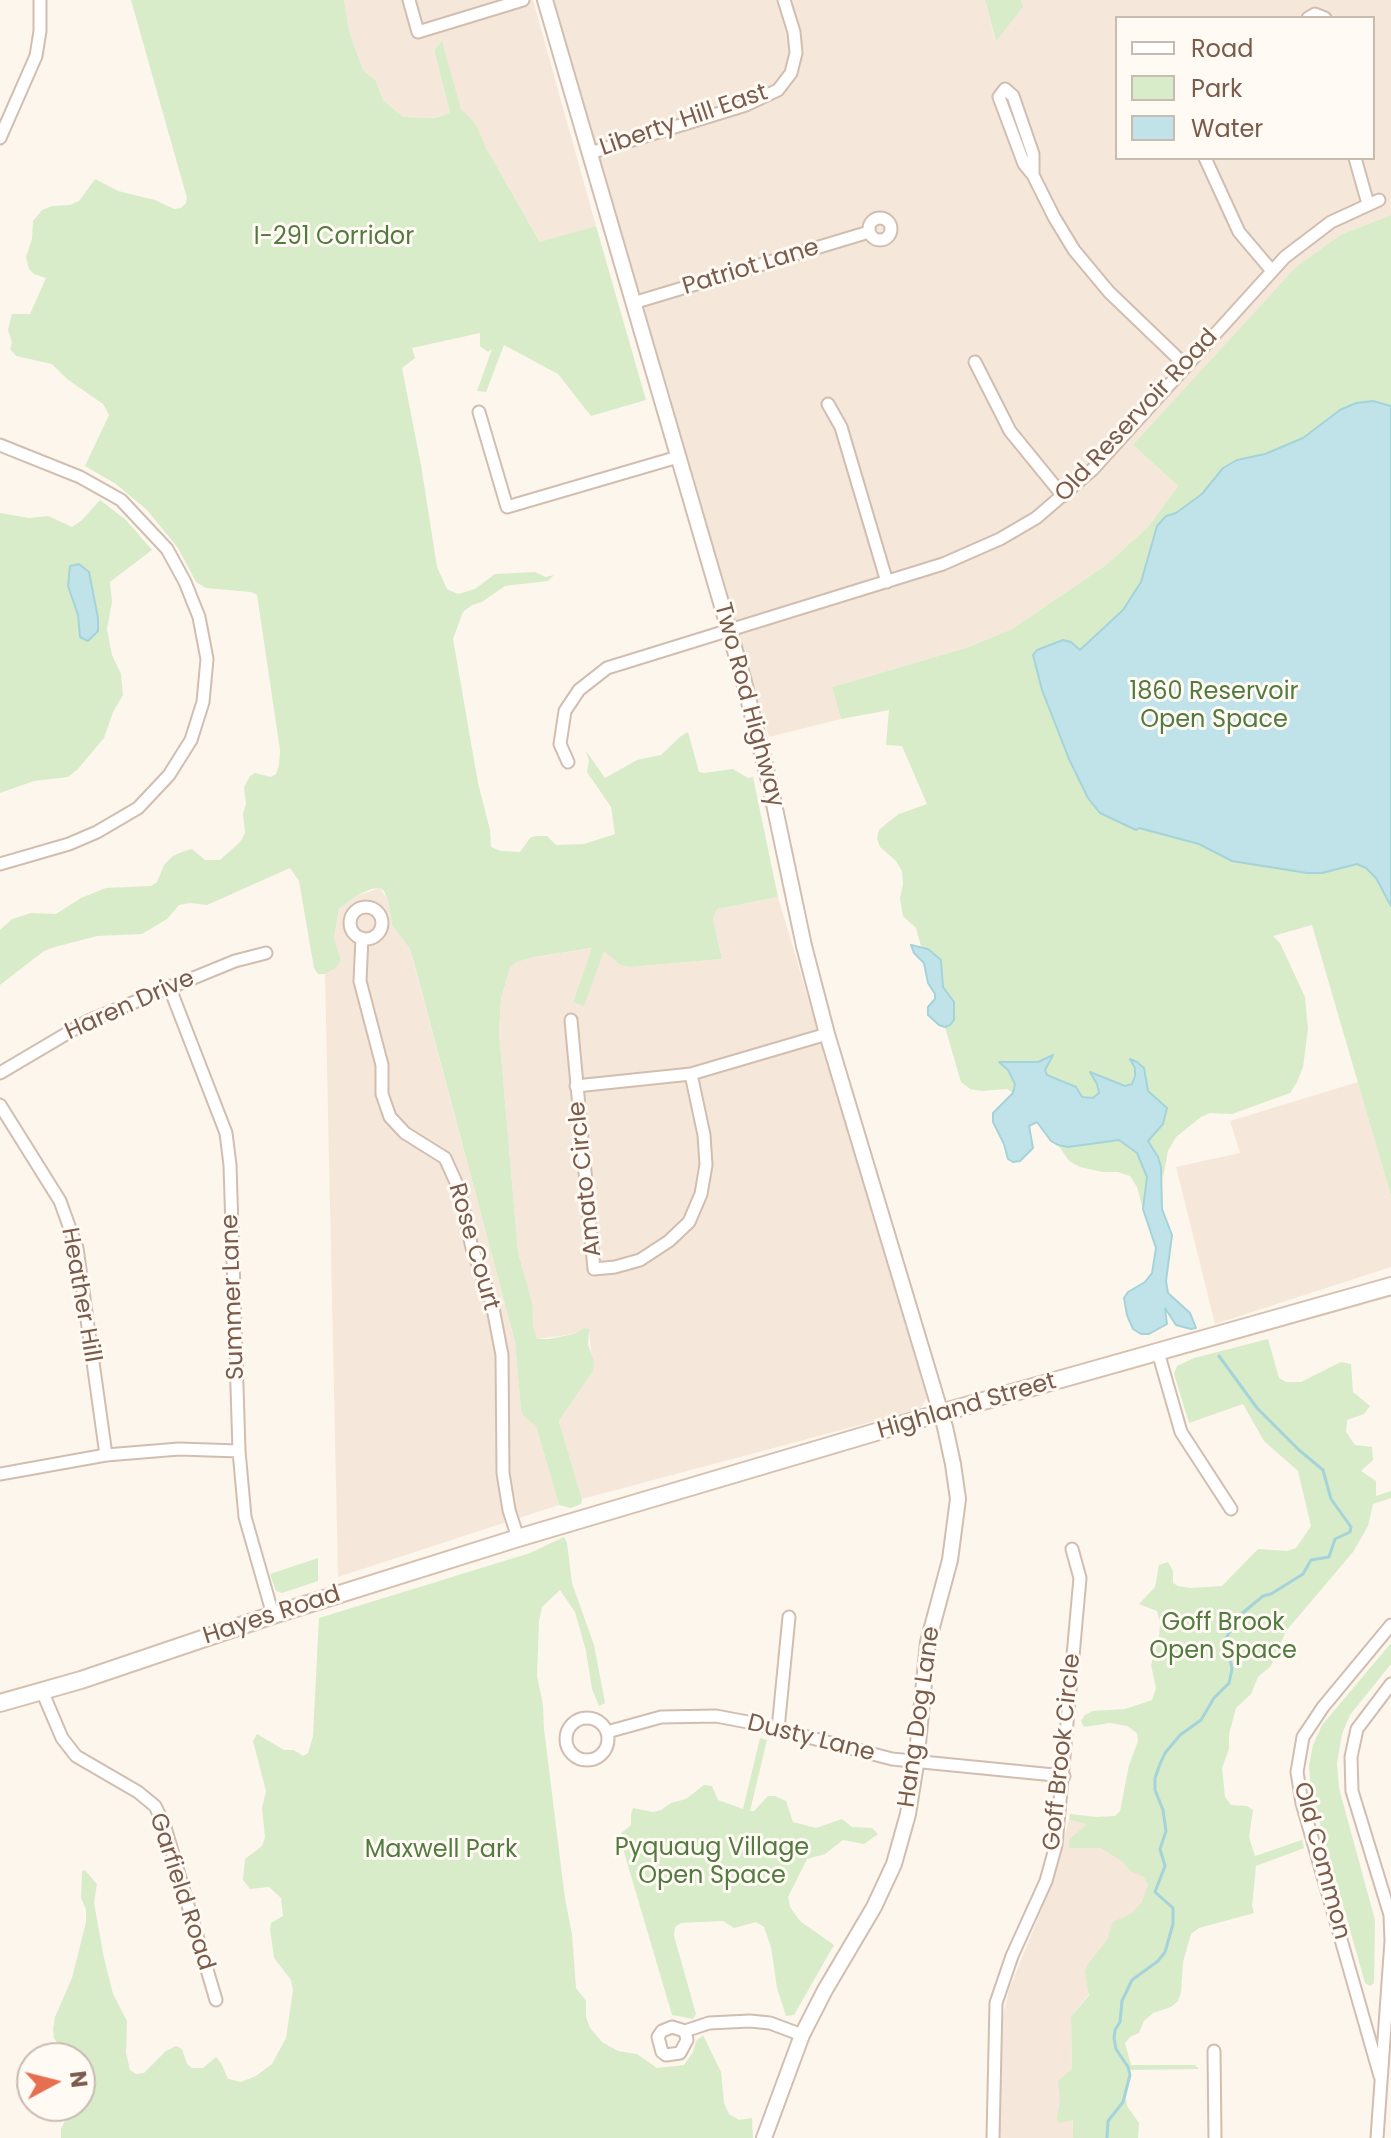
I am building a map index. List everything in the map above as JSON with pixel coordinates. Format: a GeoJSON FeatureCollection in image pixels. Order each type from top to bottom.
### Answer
{"type":"FeatureCollection","features":[{"type":"Feature","properties":{"kind":"main road","name":"Highland Street"},"geometry":{"type":"LineString","coordinates":[[544,1530],[940,1413],[1390,1289]]}},
{"type":"Feature","properties":{"kind":"main road","name":"Hayes Road"},"geometry":{"type":"LineString","coordinates":[[0,1703],[544,1530]]}},
{"type":"Feature","properties":{"kind":"street"},"geometry":{"type":"LineString","coordinates":[[0,138],[36,56],[40,0]]}},
{"type":"Feature","properties":{"kind":"street"},"geometry":{"type":"LineString","coordinates":[[409,0],[418,32],[523,0]]}},
{"type":"Feature","properties":{"kind":"street","name":"Two Rod Highway"},"geometry":{"type":"LineString","coordinates":[[545,0],[729,631],[770,785],[804,946],[827,1034],[940,1413]]}},
{"type":"Feature","properties":{"kind":"street","name":"Liberty Hill East"},"geometry":{"type":"LineString","coordinates":[[590,153],[746,105],[778,90],[791,73],[796,53],[794,32],[784,0]]}},
{"type":"Feature","properties":{"kind":"street"},"geometry":{"type":"LineString","coordinates":[[1033,175],[1033,154],[1013,96],[1005,89],[1000,93],[1000,101],[1024,164],[1033,175],[1064,235],[1085,265],[1116,299],[1186,366]]}},
{"type":"Feature","properties":{"kind":"street"},"geometry":{"type":"LineString","coordinates":[[1206,160],[1239,232],[1272,271]]}},
{"type":"Feature","properties":{"kind":"street","name":"Old Reservoir Road"},"geometry":{"type":"LineString","coordinates":[[568,762],[560,744],[565,711],[579,690],[597,674],[618,664],[943,564],[990,544],[1036,518],[1093,469],[1272,271],[1314,233],[1374,202],[1356,160]]}},
{"type":"Feature","properties":{"kind":"street","name":"Patriot Lane"},"geometry":{"type":"LineString","coordinates":[[633,303],[869,232]]}},
{"type":"Feature","properties":{"kind":"street"},"geometry":{"type":"LineString","coordinates":[[975,362],[1010,431],[1063,496]]}},
{"type":"Feature","properties":{"kind":"street"},"geometry":{"type":"LineString","coordinates":[[828,404],[841,427],[887,582]]}},
{"type":"Feature","properties":{"kind":"street"},"geometry":{"type":"LineString","coordinates":[[479,412],[507,507],[678,457]]}},
{"type":"Feature","properties":{"kind":"street"},"geometry":{"type":"LineString","coordinates":[[0,445],[80,477],[121,500],[167,549],[185,582],[199,617],[207,659],[203,702],[191,740],[169,775],[138,808],[69,844],[0,864]]}},
{"type":"Feature","properties":{"kind":"street","name":"Rose Court"},"geometry":{"type":"LineString","coordinates":[[362,938],[360,981],[382,1065],[382,1094],[390,1117],[405,1133],[445,1158],[459,1189],[472,1248],[492,1303],[502,1355],[503,1473],[509,1510],[518,1538]]}},
{"type":"Feature","properties":{"kind":"street","name":"Haren Drive"},"geometry":{"type":"LineString","coordinates":[[0,1073],[88,1021],[169,986],[235,961],[266,953]]}},
{"type":"Feature","properties":{"kind":"street","name":"Summer Lane"},"geometry":{"type":"LineString","coordinates":[[169,986],[226,1133],[230,1165],[239,1451],[245,1517],[273,1615]]}},
{"type":"Feature","properties":{"kind":"street","name":"Amato Circle"},"geometry":{"type":"LineString","coordinates":[[571,1020],[594,1269],[640,1260],[669,1241],[689,1222],[701,1194],[706,1165],[704,1135],[691,1074]]}},
{"type":"Feature","properties":{"kind":"street"},"geometry":{"type":"LineString","coordinates":[[576,1086],[691,1074],[827,1034]]}},
{"type":"Feature","properties":{"kind":"street","name":"Heather Hill"},"geometry":{"type":"LineString","coordinates":[[0,1105],[60,1201],[77,1248],[106,1455]]}},
{"type":"Feature","properties":{"kind":"street"},"geometry":{"type":"LineString","coordinates":[[1158,1352],[1181,1432],[1231,1509]]}},
{"type":"Feature","properties":{"kind":"street","name":"Hang Dog Lane"},"geometry":{"type":"LineString","coordinates":[[764,2138],[802,2035],[874,1907],[894,1864],[908,1814],[928,1642],[956,1529],[958,1499],[940,1413]]}},
{"type":"Feature","properties":{"kind":"street"},"geometry":{"type":"LineString","coordinates":[[0,1474],[106,1455],[179,1449],[239,1451]]}},
{"type":"Feature","properties":{"kind":"street","name":"Goff Brook Circle"},"geometry":{"type":"LineString","coordinates":[[993,2138],[996,2003],[1012,1956],[1046,1881],[1056,1845],[1080,1578],[1072,1549]]}},
{"type":"Feature","properties":{"kind":"street"},"geometry":{"type":"LineString","coordinates":[[778,1729],[789,1617]]}},
{"type":"Feature","properties":{"kind":"street","name":"Old Common"},"geometry":{"type":"LineString","coordinates":[[1380,2076],[1302,1803],[1297,1772],[1303,1737],[1309,1727],[1391,1625]]}},
{"type":"Feature","properties":{"kind":"street","name":"Old Common"},"geometry":{"type":"LineString","coordinates":[[1377,2138],[1391,1941],[1390,1915],[1352,1791],[1351,1757],[1357,1729],[1391,1684]]}},
{"type":"Feature","properties":{"kind":"street","name":"Garfield Road"},"geometry":{"type":"LineString","coordinates":[[42,1691],[62,1738],[76,1756],[138,1792],[155,1806],[164,1824],[216,2000]]}},
{"type":"Feature","properties":{"kind":"street","name":"Dusty Lane"},"geometry":{"type":"LineString","coordinates":[[607,1732],[661,1717],[689,1715],[735,1719],[916,1764],[1064,1776]]}},
{"type":"Feature","properties":{"kind":"street"},"geometry":{"type":"LineString","coordinates":[[685,2031],[731,2020],[770,2023],[802,2035]]}},
{"type":"Feature","properties":{"kind":"street"},"geometry":{"type":"LineString","coordinates":[[1214,2051],[1215,2138]]}},
{"type":"Feature","properties":{"kind":"shaded area"},"geometry":{"type":"Polygon","coordinates":[[[344,0],[533,0],[596,226],[541,243],[485,147],[476,124],[461,110],[442,42],[434,50],[450,113],[435,118],[403,117],[383,100],[376,81],[363,70],[349,31],[344,0]]]}},
{"type":"Feature","properties":{"kind":"shaded area"},"geometry":{"type":"Polygon","coordinates":[[[554,0],[985,0],[995,40],[1023,7],[1021,0],[1391,0],[1391,215],[1340,235],[1296,267],[1134,446],[1178,486],[1148,527],[1106,565],[1012,629],[966,648],[832,687],[841,719],[769,737],[554,0]]]}},
{"type":"Feature","properties":{"kind":"shaded area"},"geometry":{"type":"Polygon","coordinates":[[[380,888],[388,900],[392,925],[410,949],[515,1342],[521,1410],[536,1426],[559,1505],[338,1577],[325,974],[336,968],[341,960],[334,938],[339,909],[356,896],[380,888]]]}},
{"type":"Feature","properties":{"kind":"shaded area"},"geometry":{"type":"Polygon","coordinates":[[[778,897],[927,1398],[920,1409],[582,1499],[559,1421],[593,1371],[589,1331],[584,1328],[574,1334],[537,1339],[532,1326],[532,1302],[518,1252],[499,1032],[501,999],[510,968],[517,962],[534,957],[593,948],[573,1001],[583,1005],[604,950],[620,965],[630,967],[722,959],[713,919],[717,909],[778,897]]]}},
{"type":"Feature","properties":{"kind":"shaded area"},"geometry":{"type":"Polygon","coordinates":[[[1358,1082],[1391,1196],[1391,1267],[1215,1324],[1176,1167],[1240,1153],[1230,1121],[1358,1082]]]}},
{"type":"Feature","properties":{"kind":"shaded area"},"geometry":{"type":"Polygon","coordinates":[[[1069,1820],[1149,1833],[1151,1880],[1139,1929],[1071,2017],[1073,2138],[1000,2138],[999,2034],[1009,1990],[1053,1881],[1069,1820]]]}},
{"type":"Feature","properties":{"kind":"green space","name":"I-291 Corridor"},"geometry":{"type":"Polygon","coordinates":[[[131,0],[344,0],[349,31],[363,70],[376,81],[383,100],[403,117],[435,118],[450,113],[434,50],[442,41],[461,109],[476,124],[486,148],[540,242],[596,226],[646,400],[591,416],[558,374],[504,345],[486,392],[477,391],[492,349],[488,352],[480,346],[480,333],[412,348],[415,358],[402,368],[437,567],[447,589],[458,594],[475,589],[495,574],[535,572],[546,577],[554,575],[548,581],[505,586],[472,605],[463,612],[453,639],[491,847],[520,852],[535,836],[547,836],[556,845],[584,844],[615,834],[611,807],[587,772],[589,761],[586,751],[605,778],[637,760],[661,755],[688,732],[699,772],[733,769],[748,778],[753,777],[778,897],[717,909],[713,919],[722,959],[630,967],[620,965],[604,951],[584,1006],[573,1002],[592,948],[534,957],[517,962],[510,968],[501,999],[499,1032],[518,1252],[532,1302],[533,1326],[537,1339],[589,1329],[588,1344],[594,1362],[593,1371],[559,1421],[582,1499],[581,1504],[571,1508],[559,1505],[536,1426],[521,1410],[515,1342],[410,949],[392,925],[384,891],[371,889],[339,909],[334,938],[341,960],[336,968],[325,974],[318,974],[314,968],[299,881],[290,868],[207,905],[179,905],[167,919],[142,934],[97,936],[44,951],[0,985],[0,930],[12,919],[31,913],[56,914],[81,898],[106,888],[151,886],[157,882],[164,865],[173,856],[192,849],[205,860],[220,860],[240,842],[245,833],[244,787],[250,776],[255,773],[271,777],[276,774],[279,765],[280,750],[257,595],[206,588],[196,582],[178,548],[147,510],[116,484],[85,466],[109,415],[103,404],[67,379],[52,364],[16,356],[10,349],[12,343],[8,330],[12,314],[30,314],[46,278],[29,269],[26,257],[32,239],[33,221],[42,210],[79,201],[95,179],[118,191],[155,200],[174,209],[186,203],[131,0]]]}},
{"type":"Feature","properties":{"kind":"green space"},"geometry":{"type":"Polygon","coordinates":[[[985,0],[1021,0],[1023,7],[996,41],[985,0]]]}},
{"type":"Feature","properties":{"kind":"green space","name":"1860 Reservoir Open Space"},"geometry":{"type":"Polygon","coordinates":[[[1391,215],[1391,1196],[1312,925],[1273,936],[1280,943],[1305,997],[1308,1029],[1303,1067],[1297,1082],[1290,1093],[1232,1114],[1210,1113],[1201,1117],[1176,1137],[1168,1151],[1163,1178],[1158,1157],[1148,1141],[1156,1132],[1163,1103],[1148,1091],[1147,1080],[1135,1068],[1132,1084],[1124,1086],[1091,1073],[1099,1094],[1093,1098],[1082,1097],[1067,1082],[1047,1075],[1045,1070],[1051,1056],[1038,1062],[1000,1062],[1013,1076],[1013,1093],[1007,1089],[970,1089],[961,1082],[945,1027],[950,1025],[949,996],[943,987],[943,972],[928,949],[921,946],[916,928],[903,916],[900,898],[902,871],[880,847],[877,839],[879,830],[899,814],[927,804],[902,746],[886,745],[889,710],[841,719],[832,687],[966,648],[1012,629],[1106,565],[1148,527],[1178,486],[1133,445],[1296,267],[1340,235],[1391,215]]]}},
{"type":"Feature","properties":{"kind":"green space"},"geometry":{"type":"Polygon","coordinates":[[[100,500],[126,520],[152,550],[110,582],[112,602],[107,629],[112,655],[121,674],[123,695],[104,738],[68,777],[34,781],[0,793],[0,513],[29,518],[48,516],[72,527],[100,500]],[[76,607],[91,639],[98,631],[98,618],[76,607]]]}},
{"type":"Feature","properties":{"kind":"green space"},"geometry":{"type":"Polygon","coordinates":[[[1119,1140],[1137,1153],[1144,1165],[1147,1177],[1143,1209],[1137,1187],[1130,1176],[1080,1167],[1069,1161],[1058,1145],[1069,1147],[1119,1140]]]}},
{"type":"Feature","properties":{"kind":"green space","name":"Goff Brook Open Space"},"geometry":{"type":"Polygon","coordinates":[[[1268,1339],[1279,1378],[1286,1382],[1301,1382],[1341,1362],[1351,1364],[1353,1392],[1370,1406],[1364,1414],[1347,1420],[1346,1432],[1355,1445],[1372,1447],[1373,1460],[1361,1471],[1376,1481],[1376,1496],[1391,1491],[1391,1498],[1373,1504],[1368,1526],[1353,1552],[1286,1631],[1271,1666],[1258,1677],[1251,1694],[1236,1708],[1229,1734],[1229,1749],[1222,1768],[1225,1797],[1231,1805],[1247,1806],[1253,1810],[1249,1837],[1255,1856],[1302,1840],[1304,1848],[1256,1866],[1254,1913],[1199,1928],[1191,1934],[1183,1962],[1178,2001],[1153,2013],[1144,2021],[1139,2033],[1125,2043],[1131,2065],[1195,2065],[1199,2069],[1129,2070],[1127,2106],[1139,2123],[1138,2138],[1073,2138],[1073,2120],[1059,2123],[1057,2118],[1060,2100],[1058,2081],[1072,2069],[1071,2017],[1089,1995],[1085,1972],[1088,1964],[1107,1940],[1113,1922],[1132,1913],[1142,1902],[1148,1885],[1144,1877],[1130,1871],[1123,1862],[1101,1848],[1069,1848],[1070,1839],[1087,1824],[1069,1820],[1070,1814],[1115,1816],[1120,1811],[1129,1765],[1138,1741],[1137,1733],[1127,1726],[1110,1723],[1084,1727],[1081,1721],[1093,1711],[1125,1709],[1152,1700],[1156,1688],[1151,1665],[1160,1623],[1157,1611],[1139,1604],[1155,1587],[1159,1565],[1168,1562],[1173,1571],[1173,1583],[1178,1586],[1222,1586],[1258,1549],[1287,1551],[1296,1548],[1311,1526],[1298,1471],[1264,1441],[1243,1404],[1189,1423],[1174,1374],[1177,1366],[1194,1358],[1268,1339]]]}},
{"type":"Feature","properties":{"kind":"green space","name":"Maxwell Park"},"geometry":{"type":"Polygon","coordinates":[[[564,1537],[567,1543],[572,1583],[594,1645],[605,1703],[599,1706],[592,1689],[575,1612],[560,1590],[542,1607],[537,1676],[572,1934],[576,1988],[586,2001],[590,2028],[602,2042],[618,2051],[637,2054],[657,2068],[684,2065],[696,2041],[703,2035],[721,2072],[724,2103],[729,2114],[739,2120],[752,2118],[753,2138],[61,2138],[64,2122],[96,2122],[96,2042],[56,2042],[53,2029],[72,1978],[86,1922],[86,1909],[81,1898],[82,1871],[85,1870],[97,1884],[94,1903],[113,1994],[127,2021],[126,2053],[130,2070],[136,2074],[144,2073],[166,2051],[176,2046],[182,2049],[187,2064],[192,2068],[203,2068],[216,2057],[228,2079],[241,2082],[256,2076],[272,2064],[286,2038],[293,1990],[291,1980],[274,1958],[270,1929],[271,1923],[283,1916],[281,1898],[269,1887],[250,1889],[243,1880],[245,1859],[262,1846],[265,1837],[262,1808],[266,1791],[253,1741],[257,1734],[284,1750],[294,1750],[303,1756],[308,1753],[313,1736],[319,1618],[530,1553],[564,1537]]]}},
{"type":"Feature","properties":{"kind":"green space"},"geometry":{"type":"Polygon","coordinates":[[[318,1558],[318,1581],[282,1593],[276,1591],[270,1574],[318,1558]]]}},
{"type":"Feature","properties":{"kind":"green space"},"geometry":{"type":"Polygon","coordinates":[[[1391,1643],[1391,1664],[1350,1715],[1342,1734],[1337,1763],[1339,1788],[1375,1920],[1374,1983],[1370,1986],[1365,1983],[1311,1792],[1309,1766],[1313,1745],[1322,1725],[1391,1643]]]}},
{"type":"Feature","properties":{"kind":"green space","name":"Pyquaug Village Open Space"},"geometry":{"type":"Polygon","coordinates":[[[760,1738],[767,1740],[750,1811],[754,1811],[768,1796],[775,1796],[786,1801],[793,1822],[816,1828],[842,1819],[852,1827],[872,1828],[878,1834],[864,1844],[843,1840],[825,1854],[807,1859],[788,1897],[790,1907],[800,1921],[834,1945],[794,2015],[786,2016],[764,1927],[756,1922],[734,1928],[723,1921],[681,1923],[675,1927],[674,1936],[696,2014],[693,2019],[672,2015],[619,1835],[631,1825],[633,1808],[653,1812],[661,1810],[686,1799],[704,1785],[712,1786],[718,1800],[743,1809],[760,1738]]]}},
{"type":"Feature","properties":{"kind":"water"},"geometry":{"type":"Polygon","coordinates":[[[1373,401],[1391,406],[1391,906],[1376,878],[1357,864],[1322,873],[1307,873],[1232,861],[1199,844],[1139,828],[1136,830],[1100,813],[1088,798],[1069,759],[1042,690],[1033,655],[1037,650],[1063,640],[1080,650],[1123,610],[1141,582],[1157,526],[1166,516],[1176,513],[1202,494],[1223,468],[1237,460],[1265,454],[1303,438],[1340,410],[1356,403],[1373,401]]]}},
{"type":"Feature","properties":{"kind":"water"},"geometry":{"type":"Polygon","coordinates":[[[79,564],[89,572],[98,618],[98,631],[88,641],[80,637],[78,615],[68,586],[70,566],[79,564]]]}},
{"type":"Feature","properties":{"kind":"water"},"geometry":{"type":"Polygon","coordinates":[[[911,945],[928,949],[941,960],[943,987],[954,1002],[954,1020],[950,1025],[939,1025],[928,1015],[928,1007],[935,994],[928,983],[924,963],[911,945]]]}},
{"type":"Feature","properties":{"kind":"water"},"geometry":{"type":"Polygon","coordinates":[[[1053,1055],[1045,1070],[1047,1075],[1076,1087],[1082,1097],[1093,1098],[1099,1093],[1090,1072],[1125,1086],[1132,1084],[1135,1076],[1130,1059],[1137,1062],[1144,1068],[1148,1091],[1167,1108],[1163,1124],[1148,1141],[1161,1167],[1162,1209],[1172,1235],[1166,1281],[1168,1293],[1190,1313],[1196,1328],[1176,1325],[1165,1308],[1167,1324],[1149,1334],[1141,1334],[1133,1329],[1127,1315],[1124,1298],[1152,1273],[1156,1248],[1143,1209],[1147,1177],[1137,1153],[1119,1140],[1068,1147],[1058,1145],[1051,1141],[1037,1122],[1029,1126],[1033,1148],[1020,1161],[1008,1159],[993,1122],[993,1113],[1013,1093],[1015,1084],[1008,1070],[999,1062],[1038,1062],[1053,1055]]]}},
{"type":"Feature","properties":{"kind":"waterway"},"geometry":{"type":"LineString","coordinates":[[1107,2138],[1108,2121],[1123,2102],[1130,2075],[1116,2049],[1114,2038],[1120,2022],[1122,2001],[1132,1980],[1165,1952],[1173,1924],[1173,1908],[1155,1892],[1165,1866],[1160,1849],[1166,1831],[1163,1810],[1155,1790],[1160,1764],[1180,1735],[1201,1720],[1214,1698],[1229,1683],[1232,1669],[1226,1638],[1239,1616],[1263,1596],[1303,1574],[1311,1560],[1329,1557],[1335,1539],[1350,1532],[1351,1527],[1331,1499],[1323,1470],[1257,1408],[1219,1356]]}}]}
